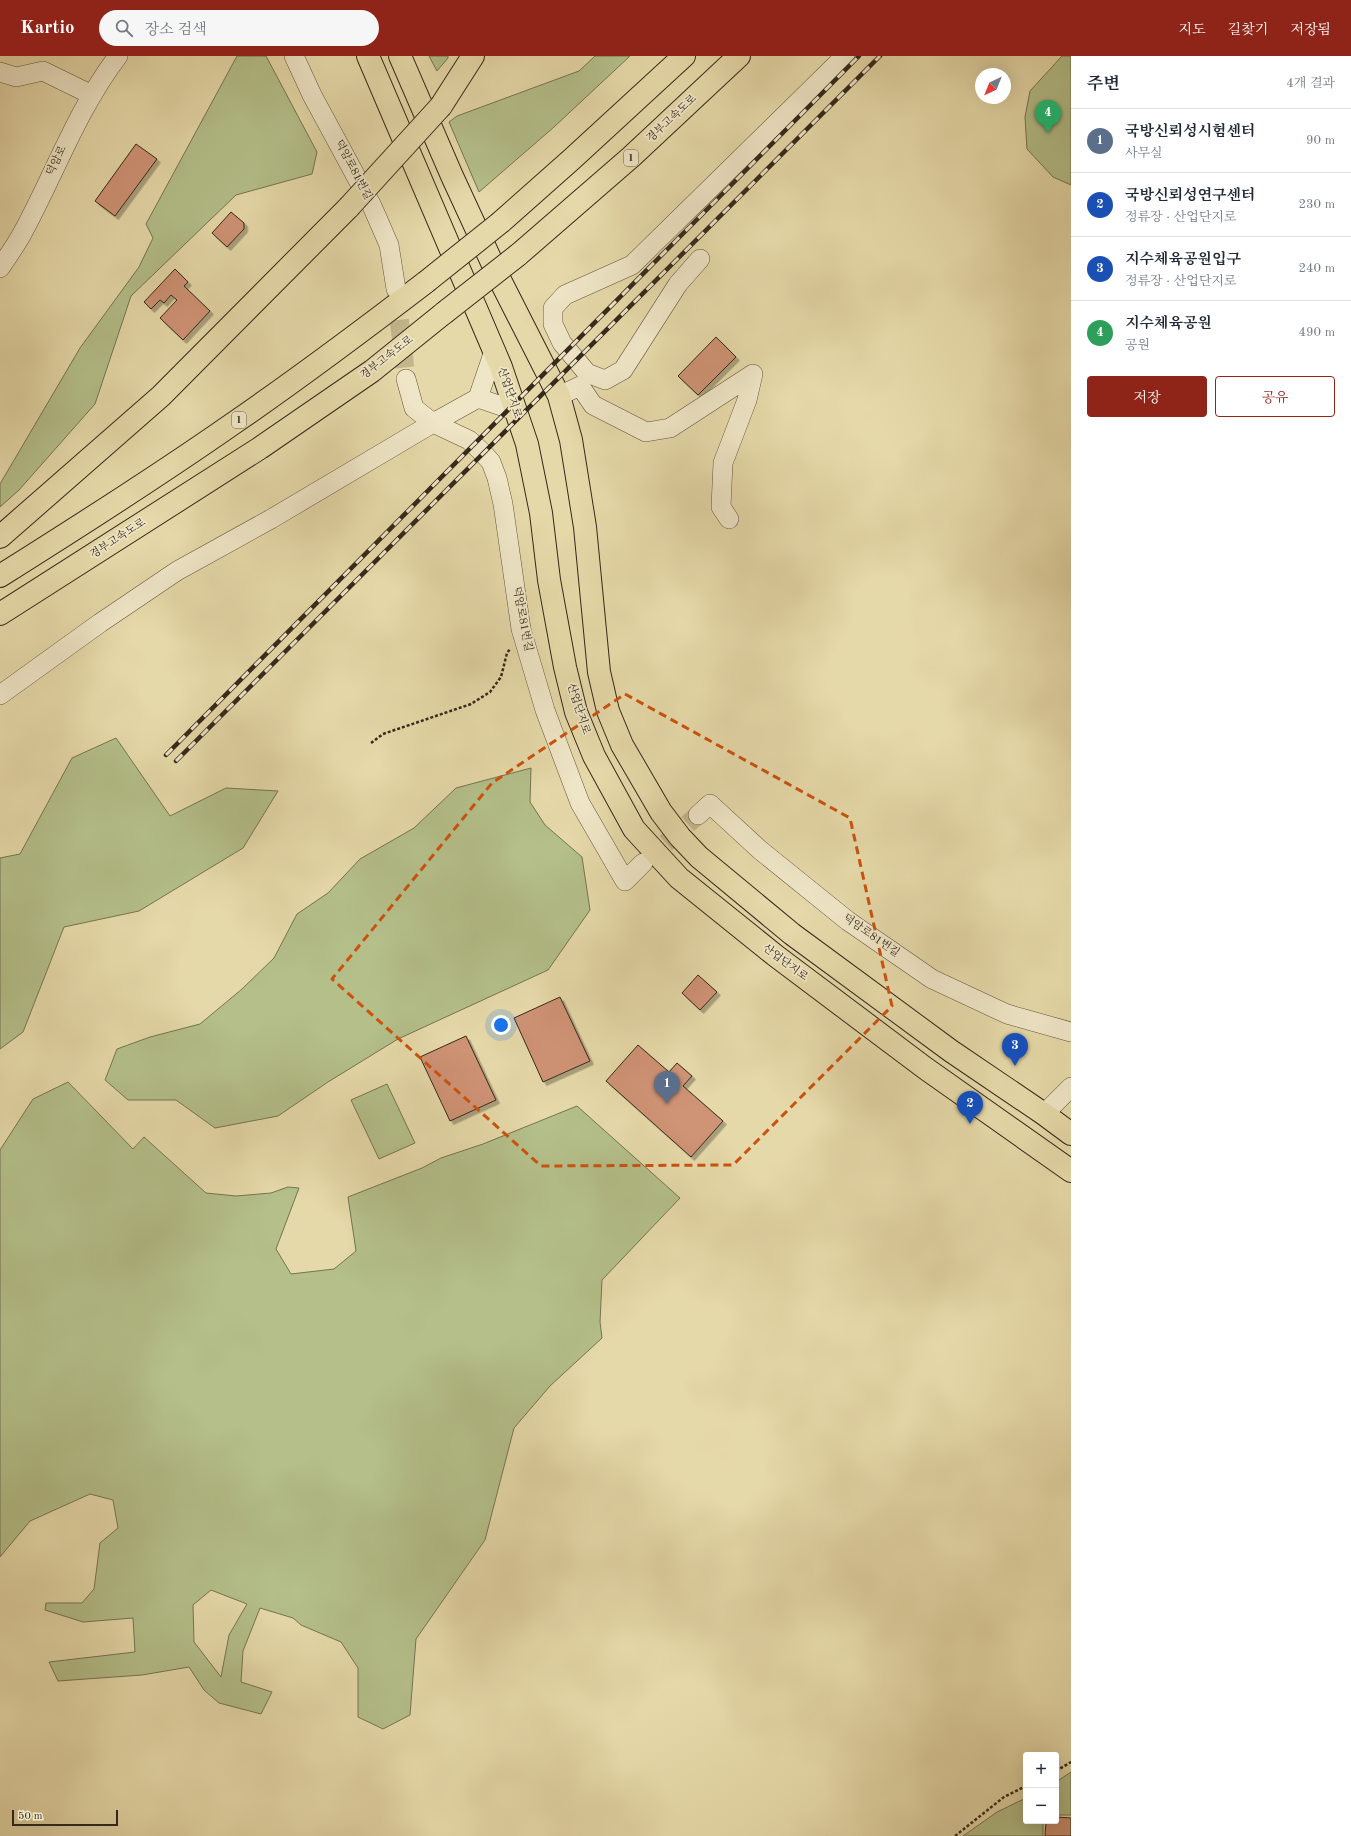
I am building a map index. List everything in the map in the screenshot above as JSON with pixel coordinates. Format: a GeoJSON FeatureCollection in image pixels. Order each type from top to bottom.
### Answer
{"type":"FeatureCollection","features":[{"type":"Feature","properties":{"kind":"main road","name":"산업단지로"},"geometry":{"type":"LineString","coordinates":[[368,56],[494,351],[516,411],[527,444],[541,512],[549,580],[565,666],[576,712],[594,756],[634,829],[679,878],[776,956],[925,1068],[1071,1171]]}},
{"type":"Feature","properties":{"kind":"main road"},"geometry":{"type":"LineString","coordinates":[[400,56],[452,176],[500,280],[559,396],[571,440],[585,526],[598,672],[608,711],[622,745],[661,812],[680,837],[699,857],[792,934],[951,1051],[1071,1134]]}},
{"type":"Feature","properties":{"kind":"main road"},"geometry":{"type":"LineString","coordinates":[[0,537],[161,396],[349,207],[441,106],[473,56]]}},
{"type":"Feature","properties":{"kind":"main road","name":"1"},"geometry":{"type":"LineString","coordinates":[[0,576],[231,426],[327,358],[501,222],[684,56]]}},
{"type":"Feature","properties":{"kind":"main road","name":"경부고속도로"},"geometry":{"type":"LineString","coordinates":[[0,614],[260,448],[372,371],[518,255],[631,157],[739,56]]}},
{"type":"Feature","properties":{"kind":"street","name":"덕암로"},"geometry":{"type":"LineString","coordinates":[[0,268],[23,233],[78,118],[118,56]]}},
{"type":"Feature","properties":{"kind":"street","name":"덕암로81번길"},"geometry":{"type":"LineString","coordinates":[[294,56],[312,95],[372,206],[389,245],[396,289]]}},
{"type":"Feature","properties":{"kind":"street"},"geometry":{"type":"LineString","coordinates":[[729,519],[721,508],[723,463],[747,400],[754,374],[670,428],[646,432],[593,405],[584,379],[562,343],[553,324],[553,308],[565,295],[632,265],[845,56]]}},
{"type":"Feature","properties":{"kind":"street"},"geometry":{"type":"LineString","coordinates":[[0,72],[16,77],[43,71],[92,95]]}},
{"type":"Feature","properties":{"kind":"street"},"geometry":{"type":"LineString","coordinates":[[559,396],[584,379],[604,380],[623,370],[678,284],[700,259]]}},
{"type":"Feature","properties":{"kind":"street"},"geometry":{"type":"LineString","coordinates":[[0,695],[100,623],[177,571],[271,519],[478,398],[494,351]]}},
{"type":"Feature","properties":{"kind":"street","name":"덕암로81번길"},"geometry":{"type":"LineString","coordinates":[[406,379],[414,408],[433,423],[468,440],[491,462],[497,478],[503,504],[522,629],[545,710],[580,803],[625,881],[643,863]]}},
{"type":"Feature","properties":{"kind":"street"},"geometry":{"type":"LineString","coordinates":[[478,398],[516,411]]}},
{"type":"Feature","properties":{"kind":"street","name":"덕암로81번길"},"geometry":{"type":"LineString","coordinates":[[698,815],[710,804],[760,850],[848,921],[932,979],[1007,1014],[1071,1032]]}},
{"type":"Feature","properties":{"kind":"street"},"geometry":{"type":"LineString","coordinates":[[1044,1114],[1071,1087]]}},
{"type":"Feature","properties":{"kind":"path"},"geometry":{"type":"LineString","coordinates":[[371,743],[383,734],[471,704],[490,692],[501,677],[507,653],[522,629]]}},
{"type":"Feature","properties":{"kind":"path"},"geometry":{"type":"LineString","coordinates":[[1059,1769],[1071,1762]]}},
{"type":"Feature","properties":{"kind":"path"},"geometry":{"type":"LineString","coordinates":[[955,1836],[1004,1797],[1023,1788]]}},
{"type":"Feature","properties":{"kind":"highlighted area"},"geometry":{"type":"Polygon","coordinates":[[[625,694],[850,818],[892,1006],[733,1165],[541,1166],[332,979],[492,783],[625,694]]]}},
{"type":"Feature","properties":{"kind":"green space"},"geometry":{"type":"Polygon","coordinates":[[[237,56],[266,56],[317,152],[312,174],[236,195],[131,296],[95,404],[19,490],[0,507],[0,484],[80,348],[139,267],[153,238],[146,224],[237,56]]]}},
{"type":"Feature","properties":{"kind":"green space"},"geometry":{"type":"Polygon","coordinates":[[[429,56],[448,56],[448,58],[437,71],[429,56]]]}},
{"type":"Feature","properties":{"kind":"green space"},"geometry":{"type":"Polygon","coordinates":[[[595,56],[630,56],[554,127],[479,192],[449,122],[457,116],[579,71],[595,56]]]}},
{"type":"Feature","properties":{"kind":"green space"},"geometry":{"type":"Polygon","coordinates":[[[1062,56],[1071,56],[1071,185],[1053,177],[1027,149],[1025,117],[1030,91],[1062,56]]]}},
{"type":"Feature","properties":{"kind":"green space"},"geometry":{"type":"Polygon","coordinates":[[[116,738],[170,816],[226,788],[278,791],[243,848],[139,911],[64,927],[23,1032],[0,1049],[0,858],[20,854],[72,758],[116,738]]]}},
{"type":"Feature","properties":{"kind":"green space"},"geometry":{"type":"Polygon","coordinates":[[[531,768],[530,802],[545,825],[582,857],[590,910],[548,970],[398,1039],[328,1082],[278,1116],[215,1128],[176,1100],[128,1100],[105,1080],[117,1049],[150,1037],[200,1024],[242,989],[274,958],[297,914],[328,893],[360,859],[414,828],[456,788],[531,768]]]}},
{"type":"Feature","properties":{"kind":"green space"},"geometry":{"type":"Polygon","coordinates":[[[68,1082],[133,1149],[144,1137],[206,1193],[236,1196],[271,1193],[288,1187],[299,1188],[276,1249],[291,1274],[334,1269],[356,1251],[348,1197],[422,1168],[441,1158],[483,1144],[577,1106],[680,1198],[602,1280],[600,1322],[602,1338],[550,1386],[514,1428],[485,1540],[416,1639],[410,1715],[383,1729],[358,1717],[358,1668],[341,1642],[301,1625],[293,1618],[260,1608],[243,1651],[241,1682],[272,1692],[261,1714],[219,1703],[204,1690],[189,1667],[142,1675],[58,1681],[49,1662],[135,1652],[133,1618],[83,1622],[45,1610],[46,1603],[82,1603],[94,1589],[100,1543],[118,1528],[113,1500],[90,1494],[30,1521],[0,1557],[0,1150],[33,1099],[68,1082]],[[211,1590],[193,1605],[194,1642],[221,1677],[229,1635],[247,1604],[211,1590]]]}},
{"type":"Feature","properties":{"kind":"green space"},"geometry":{"type":"Polygon","coordinates":[[[387,1084],[415,1143],[379,1159],[351,1100],[387,1084]]]}},
{"type":"Feature","properties":{"kind":"green space"},"geometry":{"type":"Polygon","coordinates":[[[1071,1772],[1071,1815],[1059,1815],[1059,1780],[1071,1772]]]}},
{"type":"Feature","properties":{"kind":"green space"},"geometry":{"type":"Polygon","coordinates":[[[1023,1799],[1023,1824],[1043,1824],[1043,1836],[963,1836],[997,1812],[1023,1799]]]}},
{"type":"Feature","properties":{"kind":"building"},"geometry":{"type":"Polygon","coordinates":[[[136,144],[157,159],[115,216],[95,201],[136,144]]]}},
{"type":"Feature","properties":{"kind":"building"},"geometry":{"type":"Polygon","coordinates":[[[231,212],[244,223],[244,229],[227,247],[212,233],[231,212]]]}},
{"type":"Feature","properties":{"kind":"building"},"geometry":{"type":"Polygon","coordinates":[[[175,269],[188,282],[184,286],[210,311],[183,340],[160,318],[177,300],[171,295],[164,303],[160,300],[151,309],[144,302],[175,269]]]}},
{"type":"Feature","properties":{"kind":"building"},"geometry":{"type":"Polygon","coordinates":[[[716,337],[736,357],[698,395],[678,376],[716,337]]]}},
{"type":"Feature","properties":{"kind":"building"},"geometry":{"type":"Polygon","coordinates":[[[698,975],[717,992],[700,1010],[682,993],[698,975]]]}},
{"type":"Feature","properties":{"kind":"building"},"geometry":{"type":"Polygon","coordinates":[[[560,997],[590,1061],[543,1082],[514,1018],[560,997]]]}},
{"type":"Feature","properties":{"kind":"building"},"geometry":{"type":"Polygon","coordinates":[[[466,1036],[496,1100],[450,1121],[420,1057],[466,1036]]]}},
{"type":"Feature","properties":{"kind":"building"},"geometry":{"type":"Polygon","coordinates":[[[638,1045],[669,1072],[677,1063],[692,1076],[683,1086],[723,1121],[691,1157],[606,1081],[638,1045]]]}},
{"type":"Feature","properties":{"kind":"building"},"geometry":{"type":"Polygon","coordinates":[[[1059,1817],[1071,1818],[1071,1836],[1045,1836],[1046,1824],[1059,1824],[1059,1817]]]}},
{"type":"Feature","properties":{"kind":"tunnel"},"geometry":{"type":"LineString","coordinates":[[396,291],[406,379]]}},
{"type":"Feature","properties":{"kind":"tunnel"},"geometry":{"type":"LineString","coordinates":[[644,862],[698,815]]}},
{"type":"Feature","properties":{"kind":"railway"},"geometry":{"type":"LineString","coordinates":[[166,755],[859,56]]}},
{"type":"Feature","properties":{"kind":"railway"},"geometry":{"type":"LineString","coordinates":[[176,761],[880,56]]}},
{"type":"Feature","properties":{"kind":"place","name":"지수체육공원"},"geometry":{"type":"Point","coordinates":[1048,133]}},
{"type":"Feature","properties":{"kind":"place","name":"지수체육공원입구"},"geometry":{"type":"Point","coordinates":[1015,1066]}},
{"type":"Feature","properties":{"kind":"place","name":"국방신뢰성시험센터"},"geometry":{"type":"Point","coordinates":[667,1104]}},
{"type":"Feature","properties":{"kind":"place","name":"국방신뢰성연구센터"},"geometry":{"type":"Point","coordinates":[970,1124]}}]}
